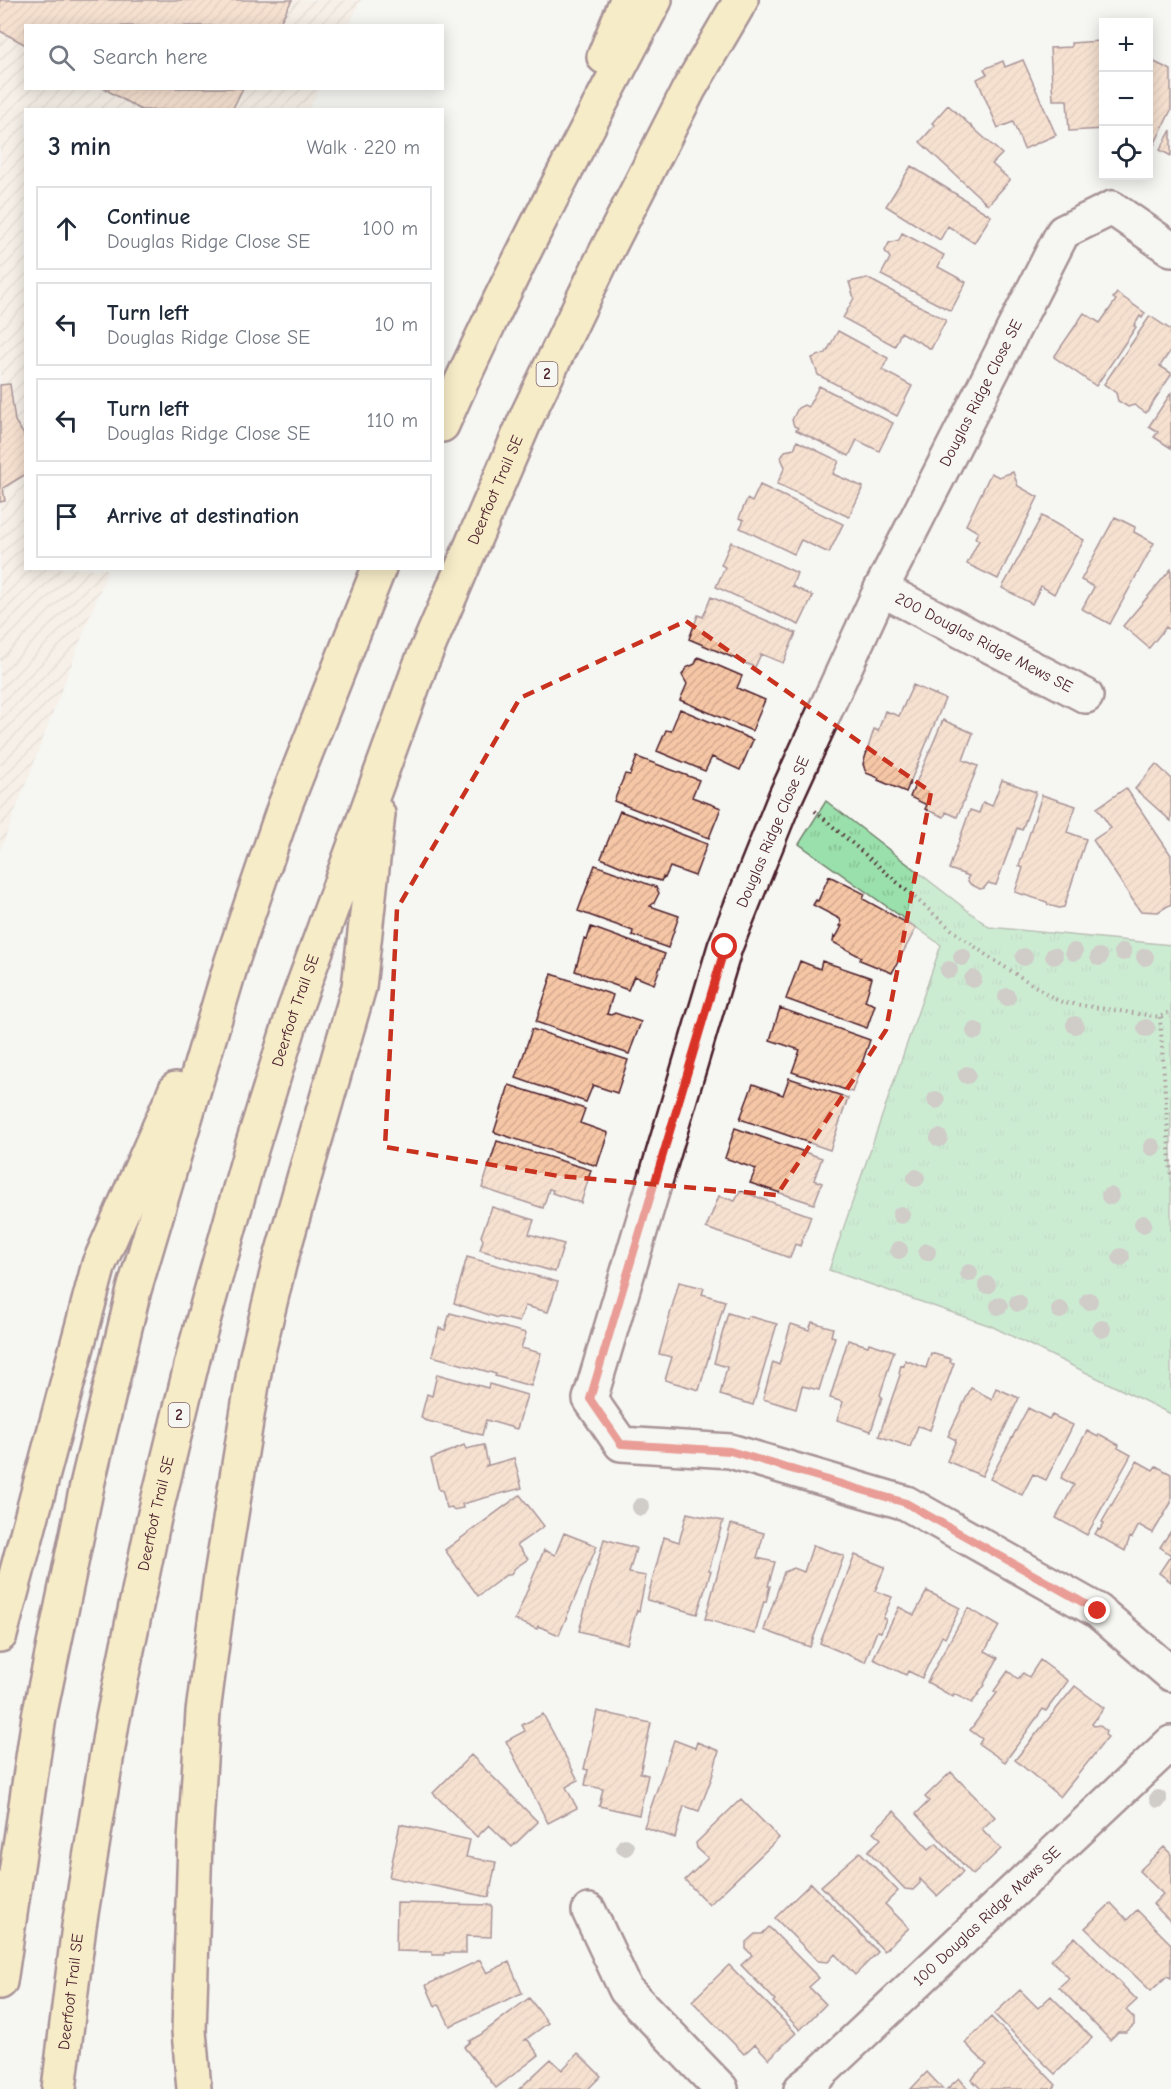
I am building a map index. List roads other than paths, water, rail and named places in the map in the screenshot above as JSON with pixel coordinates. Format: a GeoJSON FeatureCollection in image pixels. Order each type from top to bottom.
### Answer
{"type":"FeatureCollection","features":[{"type":"Feature","properties":{"kind":"highway"},"geometry":{"type":"LineString","coordinates":[[532,234],[627,0]]}},
{"type":"Feature","properties":{"kind":"highway"},"geometry":{"type":"LineString","coordinates":[[444,421],[532,234],[655,0]]}},
{"type":"Feature","properties":{"kind":"highway","name":"Deerfoot Trail SE"},"geometry":{"type":"LineString","coordinates":[[59,2089],[79,1926],[108,1746],[153,1518],[196,1346],[287,1033],[420,666],[528,414],[600,264],[689,89],[741,0]]}},
{"type":"Feature","properties":{"kind":"highway"},"geometry":{"type":"LineString","coordinates":[[0,1982],[39,1717],[87,1481],[134,1290],[232,961],[285,805],[378,570]]}},
{"type":"Feature","properties":{"kind":"highway"},"geometry":{"type":"LineString","coordinates":[[194,2089],[189,2031],[195,1841],[203,1712],[220,1587],[256,1360],[279,1265],[359,987],[384,762]]}},
{"type":"Feature","properties":{"kind":"highway"},"geometry":{"type":"LineString","coordinates":[[0,1635],[99,1264],[232,961]]}},
{"type":"Feature","properties":{"kind":"street","name":"Douglas Ridge Close SE"},"geometry":{"type":"LineString","coordinates":[[1171,249],[1112,208],[1064,232],[881,589],[784,798],[725,947],[590,1399],[621,1444],[730,1451],[906,1503],[1098,1611],[1171,1674]]}},
{"type":"Feature","properties":{"kind":"street","name":"200 Douglas Ridge Mews SE"},"geometry":{"type":"LineString","coordinates":[[881,589],[1086,696]]}},
{"type":"Feature","properties":{"kind":"street","name":"100 Douglas Ridge Mews SE"},"geometry":{"type":"LineString","coordinates":[[801,2089],[824,2070],[1171,1743]]}},
{"type":"Feature","properties":{"kind":"street"},"geometry":{"type":"LineString","coordinates":[[589,1911],[626,1990],[721,2089]]}}]}
